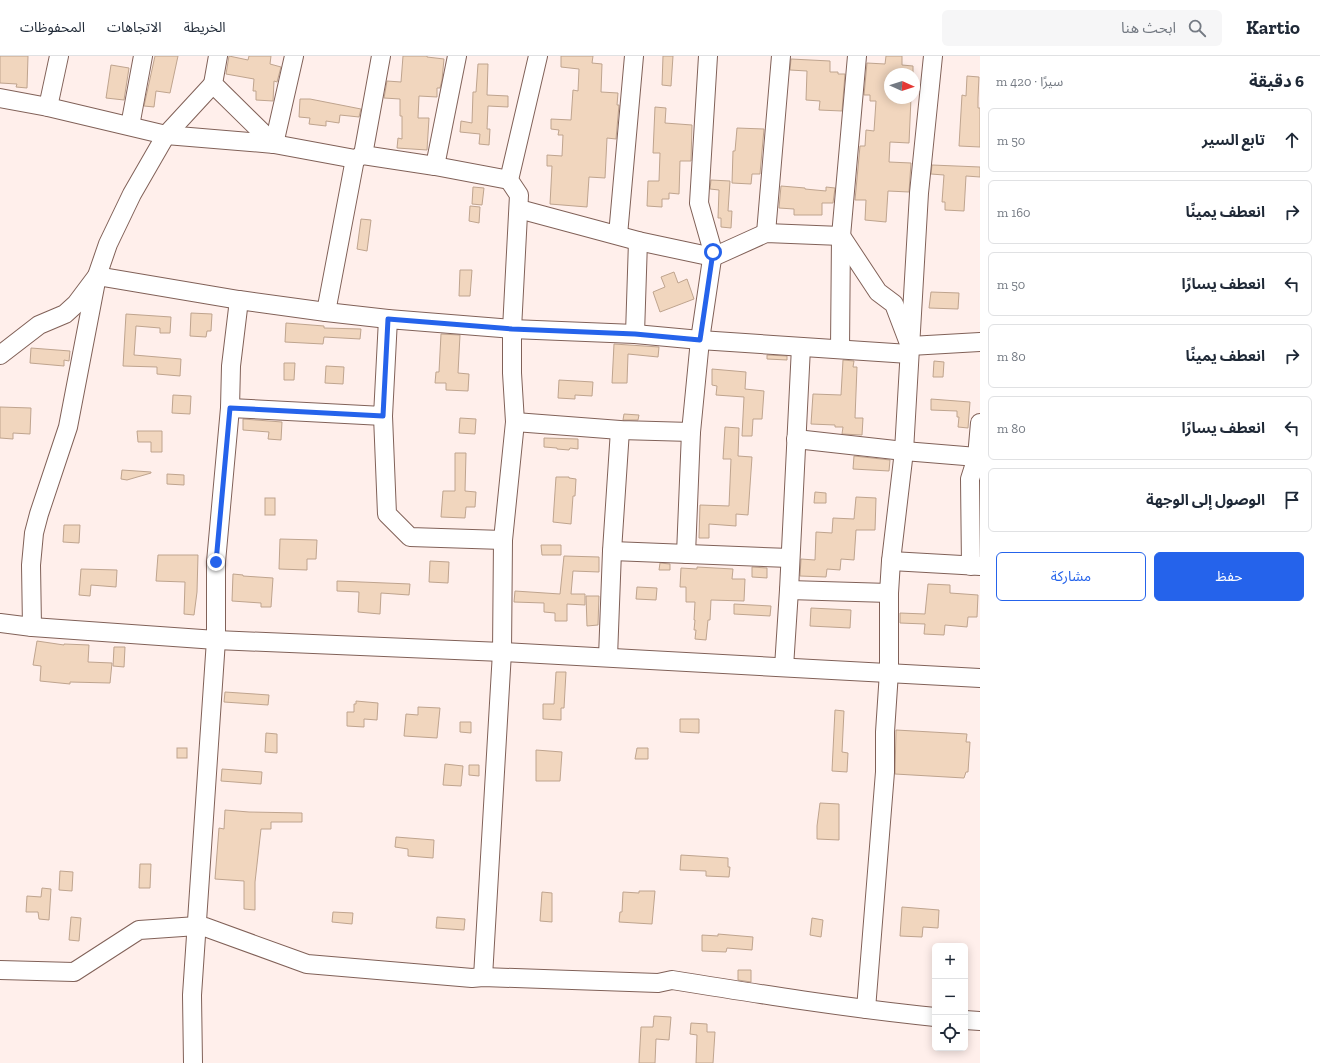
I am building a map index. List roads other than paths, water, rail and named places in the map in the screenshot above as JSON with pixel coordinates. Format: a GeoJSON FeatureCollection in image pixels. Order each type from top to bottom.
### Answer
{"type":"FeatureCollection","features":[{"type":"Feature","properties":{"kind":"street"},"geometry":{"type":"LineString","coordinates":[[48,107],[59,56]]}},
{"type":"Feature","properties":{"kind":"street"},"geometry":{"type":"LineString","coordinates":[[130,126],[143,56]]}},
{"type":"Feature","properties":{"kind":"street"},"geometry":{"type":"LineString","coordinates":[[32,627],[31,564],[34,533],[68,427],[97,276],[108,244],[132,194],[166,136],[213,84],[218,56]]}},
{"type":"Feature","properties":{"kind":"street"},"geometry":{"type":"LineString","coordinates":[[274,144],[294,56]]}},
{"type":"Feature","properties":{"kind":"street"},"geometry":{"type":"LineString","coordinates":[[326,312],[381,56]]}},
{"type":"Feature","properties":{"kind":"street"},"geometry":{"type":"LineString","coordinates":[[434,166],[457,56]]}},
{"type":"Feature","properties":{"kind":"street"},"geometry":{"type":"LineString","coordinates":[[483,977],[502,652],[503,540],[515,422],[512,373],[512,329],[519,195],[510,180],[538,56]]}},
{"type":"Feature","properties":{"kind":"street"},"geometry":{"type":"LineString","coordinates":[[618,235],[634,56]]}},
{"type":"Feature","properties":{"kind":"street"},"geometry":{"type":"LineString","coordinates":[[686,554],[691,432],[700,340],[713,257],[713,252],[699,203],[708,56]]}},
{"type":"Feature","properties":{"kind":"street"},"geometry":{"type":"LineString","coordinates":[[766,233],[780,56]]}},
{"type":"Feature","properties":{"kind":"street"},"geometry":{"type":"LineString","coordinates":[[840,349],[840,236],[857,56]]}},
{"type":"Feature","properties":{"kind":"street"},"geometry":{"type":"LineString","coordinates":[[866,1009],[885,772],[891,561],[904,451],[919,193],[933,56]]}},
{"type":"Feature","properties":{"kind":"street"},"geometry":{"type":"LineString","coordinates":[[213,84],[274,144]]}},
{"type":"Feature","properties":{"kind":"street"},"geometry":{"type":"LineString","coordinates":[[0,98],[48,107],[166,136],[274,144],[359,157],[434,166],[510,180]]}},
{"type":"Feature","properties":{"kind":"street"},"geometry":{"type":"LineString","coordinates":[[519,209],[638,241],[713,257],[766,233],[840,236]]}},
{"type":"Feature","properties":{"kind":"street"},"geometry":{"type":"LineString","coordinates":[[840,236],[878,292],[894,304],[910,350]]}},
{"type":"Feature","properties":{"kind":"street"},"geometry":{"type":"LineString","coordinates":[[635,334],[638,241]]}},
{"type":"Feature","properties":{"kind":"street"},"geometry":{"type":"LineString","coordinates":[[97,276],[239,300],[326,312],[388,319],[512,329],[635,334],[700,340],[840,349],[910,350],[980,342]]}},
{"type":"Feature","properties":{"kind":"street"},"geometry":{"type":"LineString","coordinates":[[0,355],[38,325],[65,314],[76,304],[97,276]]}},
{"type":"Feature","properties":{"kind":"street"},"geometry":{"type":"LineString","coordinates":[[194,1063],[192,995],[216,640],[216,562],[230,408],[231,366],[239,300]]}},
{"type":"Feature","properties":{"kind":"street"},"geometry":{"type":"LineString","coordinates":[[388,319],[383,416],[387,514],[410,537],[503,540]]}},
{"type":"Feature","properties":{"kind":"street"},"geometry":{"type":"LineString","coordinates":[[784,667],[801,347]]}},
{"type":"Feature","properties":{"kind":"street"},"geometry":{"type":"LineString","coordinates":[[230,408],[383,416]]}},
{"type":"Feature","properties":{"kind":"street"},"geometry":{"type":"LineString","coordinates":[[515,422],[620,430],[691,432]]}},
{"type":"Feature","properties":{"kind":"street"},"geometry":{"type":"LineString","coordinates":[[891,561],[976,566],[970,479],[977,457],[980,423]]}},
{"type":"Feature","properties":{"kind":"street"},"geometry":{"type":"LineString","coordinates":[[608,657],[612,551],[620,430]]}},
{"type":"Feature","properties":{"kind":"street"},"geometry":{"type":"LineString","coordinates":[[796,439],[904,451],[977,457]]}},
{"type":"Feature","properties":{"kind":"street"},"geometry":{"type":"LineString","coordinates":[[612,551],[790,558]]}},
{"type":"Feature","properties":{"kind":"street"},"geometry":{"type":"LineString","coordinates":[[789,590],[889,593]]}},
{"type":"Feature","properties":{"kind":"street"},"geometry":{"type":"LineString","coordinates":[[0,623],[32,627],[216,640],[608,657],[980,678]]}},
{"type":"Feature","properties":{"kind":"street"},"geometry":{"type":"LineString","coordinates":[[0,970],[74,972],[139,930],[197,926],[205,927],[307,964],[472,978],[603,980],[658,983],[672,980],[932,1018]]}},
{"type":"Feature","properties":{"kind":"street"},"geometry":{"type":"LineString","coordinates":[[968,1020],[980,1021]]}}]}
